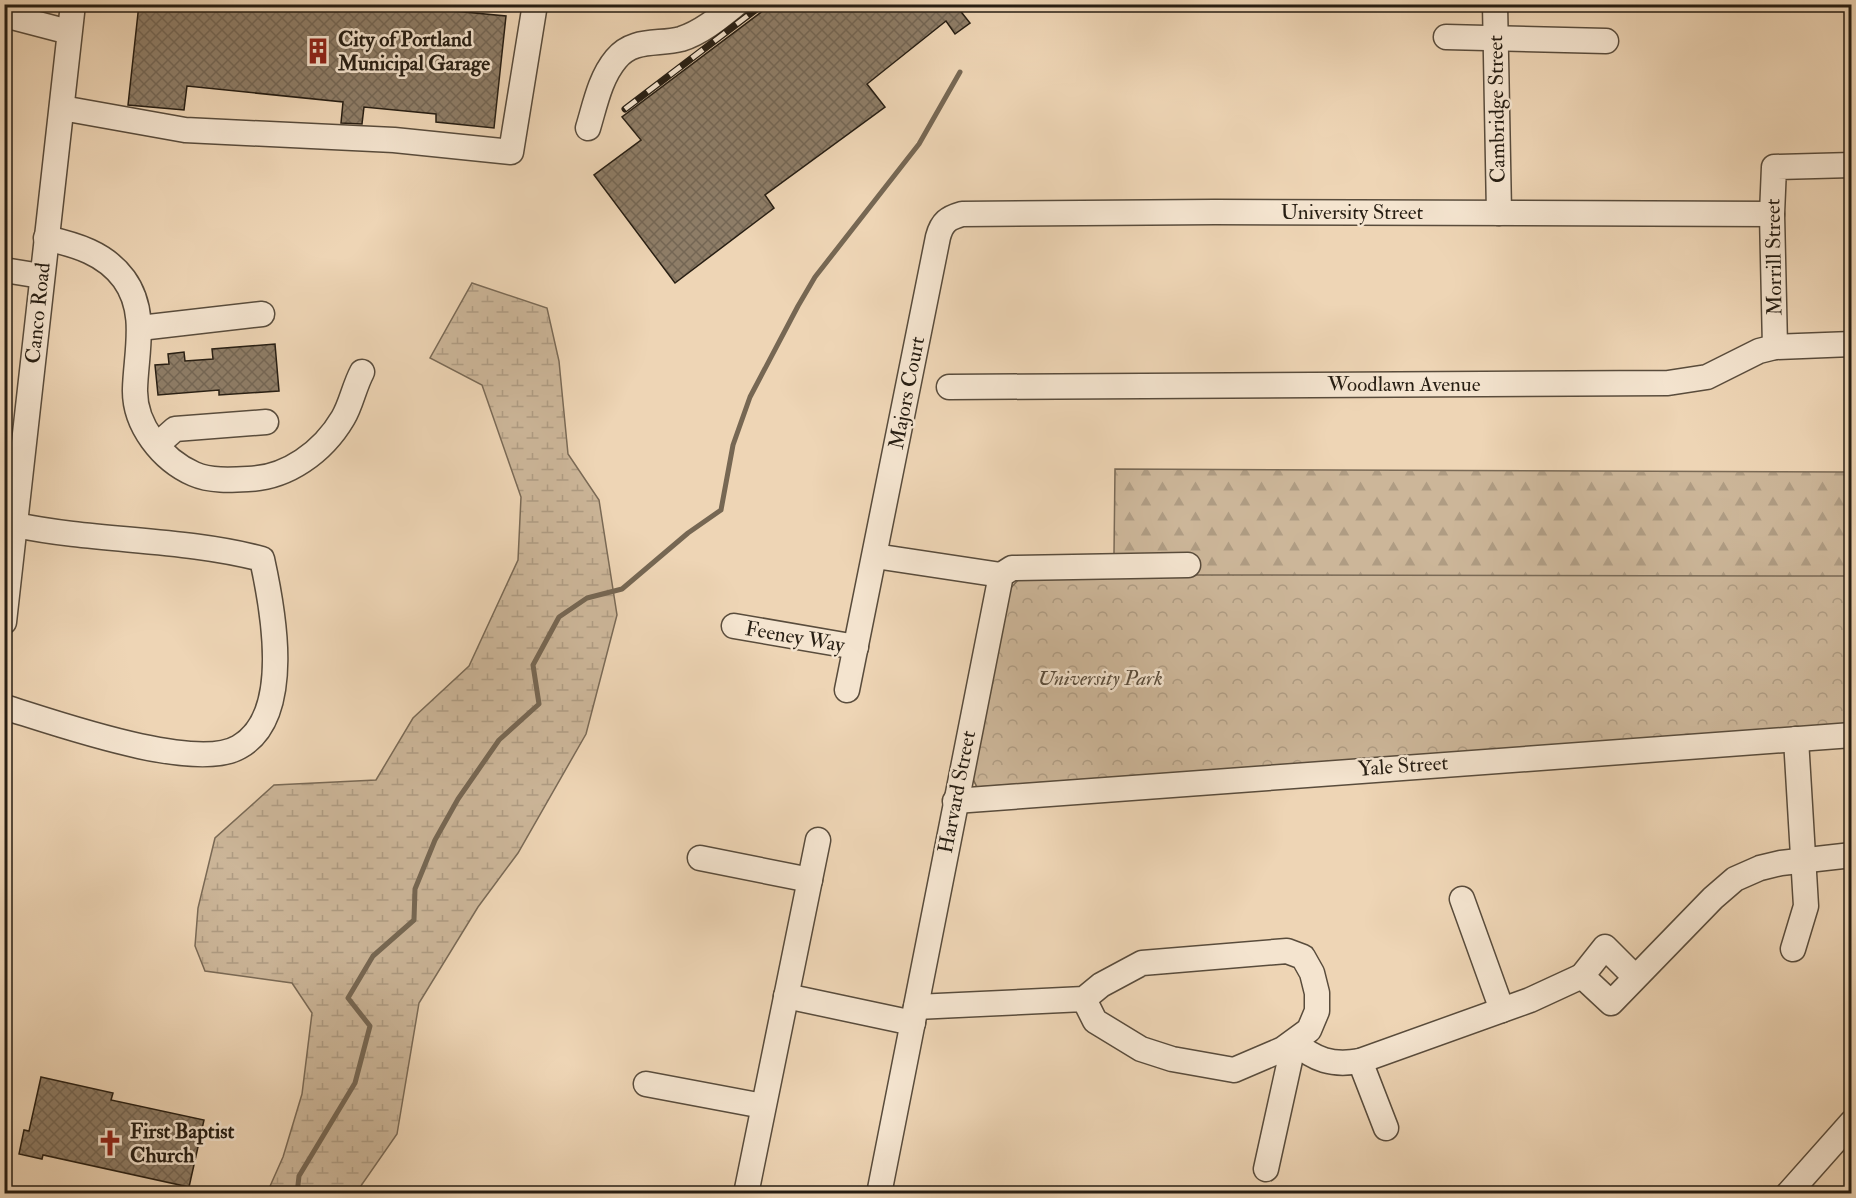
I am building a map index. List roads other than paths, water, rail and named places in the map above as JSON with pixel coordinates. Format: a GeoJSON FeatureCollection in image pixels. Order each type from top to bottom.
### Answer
{"type":"FeatureCollection","features":[{"type":"Feature","properties":{"kind":"street","name":"Canco Road"},"geometry":{"type":"LineString","coordinates":[[4,622],[73,4]]}},
{"type":"Feature","properties":{"kind":"street"},"geometry":{"type":"LineString","coordinates":[[62,108],[185,130],[394,140],[511,152],[535,4]]}},
{"type":"Feature","properties":{"kind":"street"},"geometry":{"type":"LineString","coordinates":[[588,128],[602,84],[609,69],[622,53],[639,44],[682,39],[696,33],[736,4]]}},
{"type":"Feature","properties":{"kind":"street","name":"Cambridge Street"},"geometry":{"type":"LineString","coordinates":[[1495,4],[1499,213]]}},
{"type":"Feature","properties":{"kind":"street"},"geometry":{"type":"LineString","coordinates":[[4,15],[69,32]]}},
{"type":"Feature","properties":{"kind":"street"},"geometry":{"type":"LineString","coordinates":[[1446,38],[1606,41]]}},
{"type":"Feature","properties":{"kind":"street","name":"Morrill Street"},"geometry":{"type":"LineString","coordinates":[[1775,347],[1772,214],[1774,167],[1851,165]]}},
{"type":"Feature","properties":{"kind":"street","name":"University Street"},"geometry":{"type":"LineString","coordinates":[[940,231],[944,222],[950,217],[962,214],[1772,214]]}},
{"type":"Feature","properties":{"kind":"street","name":"Majors Court"},"geometry":{"type":"LineString","coordinates":[[875,556],[940,231]]}},
{"type":"Feature","properties":{"kind":"street"},"geometry":{"type":"LineString","coordinates":[[46,238],[81,246],[111,266],[124,279],[133,296],[140,328],[135,391],[144,428],[166,457],[195,474],[224,480],[253,479],[280,473],[305,460],[327,442],[344,417],[362,372]]}},
{"type":"Feature","properties":{"kind":"street"},"geometry":{"type":"LineString","coordinates":[[4,270],[41,276]]}},
{"type":"Feature","properties":{"kind":"street"},"geometry":{"type":"LineString","coordinates":[[140,328],[262,314]]}},
{"type":"Feature","properties":{"kind":"street","name":"Woodlawn Avenue"},"geometry":{"type":"LineString","coordinates":[[948,387],[1668,383],[1707,377],[1759,351],[1775,347],[1851,345]]}},
{"type":"Feature","properties":{"kind":"street"},"geometry":{"type":"LineString","coordinates":[[157,445],[175,429],[266,422]]}},
{"type":"Feature","properties":{"kind":"street"},"geometry":{"type":"LineString","coordinates":[[4,707],[124,744],[213,755],[238,748],[259,729],[270,698],[276,664],[274,632],[262,559],[230,550],[78,536],[16,525]]}},
{"type":"Feature","properties":{"kind":"street"},"geometry":{"type":"LineString","coordinates":[[875,556],[1001,575],[1012,568],[1188,565]]}},
{"type":"Feature","properties":{"kind":"street","name":"Feeney Way"},"geometry":{"type":"LineString","coordinates":[[847,690],[875,556]]}},
{"type":"Feature","properties":{"kind":"street","name":"Harvard Street"},"geometry":{"type":"LineString","coordinates":[[879,1194],[1001,575]]}},
{"type":"Feature","properties":{"kind":"street","name":"Feeney Way"},"geometry":{"type":"LineString","coordinates":[[734,626],[856,647]]}},
{"type":"Feature","properties":{"kind":"street","name":"Yale Street"},"geometry":{"type":"LineString","coordinates":[[955,801],[1851,735]]}},
{"type":"Feature","properties":{"kind":"street"},"geometry":{"type":"LineString","coordinates":[[1793,949],[1806,906],[1796,739]]}},
{"type":"Feature","properties":{"kind":"street"},"geometry":{"type":"LineString","coordinates":[[746,1194],[818,840]]}},
{"type":"Feature","properties":{"kind":"street"},"geometry":{"type":"LineString","coordinates":[[1582,976],[1611,1003],[1673,942],[1713,898],[1735,879],[1760,868],[1804,859],[1851,855]]}},
{"type":"Feature","properties":{"kind":"street"},"geometry":{"type":"LineString","coordinates":[[700,858],[810,880]]}},
{"type":"Feature","properties":{"kind":"street"},"geometry":{"type":"LineString","coordinates":[[1462,899],[1502,1010]]}},
{"type":"Feature","properties":{"kind":"street"},"geometry":{"type":"LineString","coordinates":[[1294,1042],[1309,1055],[1325,1063],[1360,1061],[1530,1000],[1582,976],[1605,947],[1635,977]]}},
{"type":"Feature","properties":{"kind":"street"},"geometry":{"type":"LineString","coordinates":[[786,996],[915,1015],[1084,999],[1101,985],[1142,963],[1287,951],[1303,957],[1312,973],[1317,993],[1317,1011],[1309,1030],[1294,1042],[1234,1070],[1182,1061],[1141,1049],[1112,1034],[1095,1021],[1084,999]]}},
{"type":"Feature","properties":{"kind":"street"},"geometry":{"type":"LineString","coordinates":[[1266,1169],[1294,1042]]}},
{"type":"Feature","properties":{"kind":"street"},"geometry":{"type":"LineString","coordinates":[[1360,1061],[1386,1128]]}},
{"type":"Feature","properties":{"kind":"street"},"geometry":{"type":"LineString","coordinates":[[646,1084],[763,1106]]}},
{"type":"Feature","properties":{"kind":"street"},"geometry":{"type":"LineString","coordinates":[[1788,1194],[1851,1122]]}},
{"type":"Feature","properties":{"kind":"waterway"},"geometry":{"type":"LineString","coordinates":[[297,1194],[299,1176],[355,1083],[370,1026],[348,998],[373,956],[414,920],[415,889],[435,840],[458,799],[499,740],[539,704],[533,665],[559,617],[587,598],[622,589],[688,533],[721,510],[733,445],[750,397],[798,306],[815,277],[919,144],[960,72]]}},
{"type":"Feature","properties":{"kind":"railway"},"geometry":{"type":"LineString","coordinates":[[625,109],[763,4]]}},
{"type":"Feature","properties":{"kind":"place","name":"City of Portland Municipal Garage"},"geometry":{"type":"Point","coordinates":[318,51]}},
{"type":"Feature","properties":{"kind":"place","name":"First Baptist Church"},"geometry":{"type":"Point","coordinates":[110,1143]}},
{"type":"Feature","properties":{"kind":"park label","name":"University Park"},"geometry":{"type":"Point","coordinates":[1100,678]}}]}
